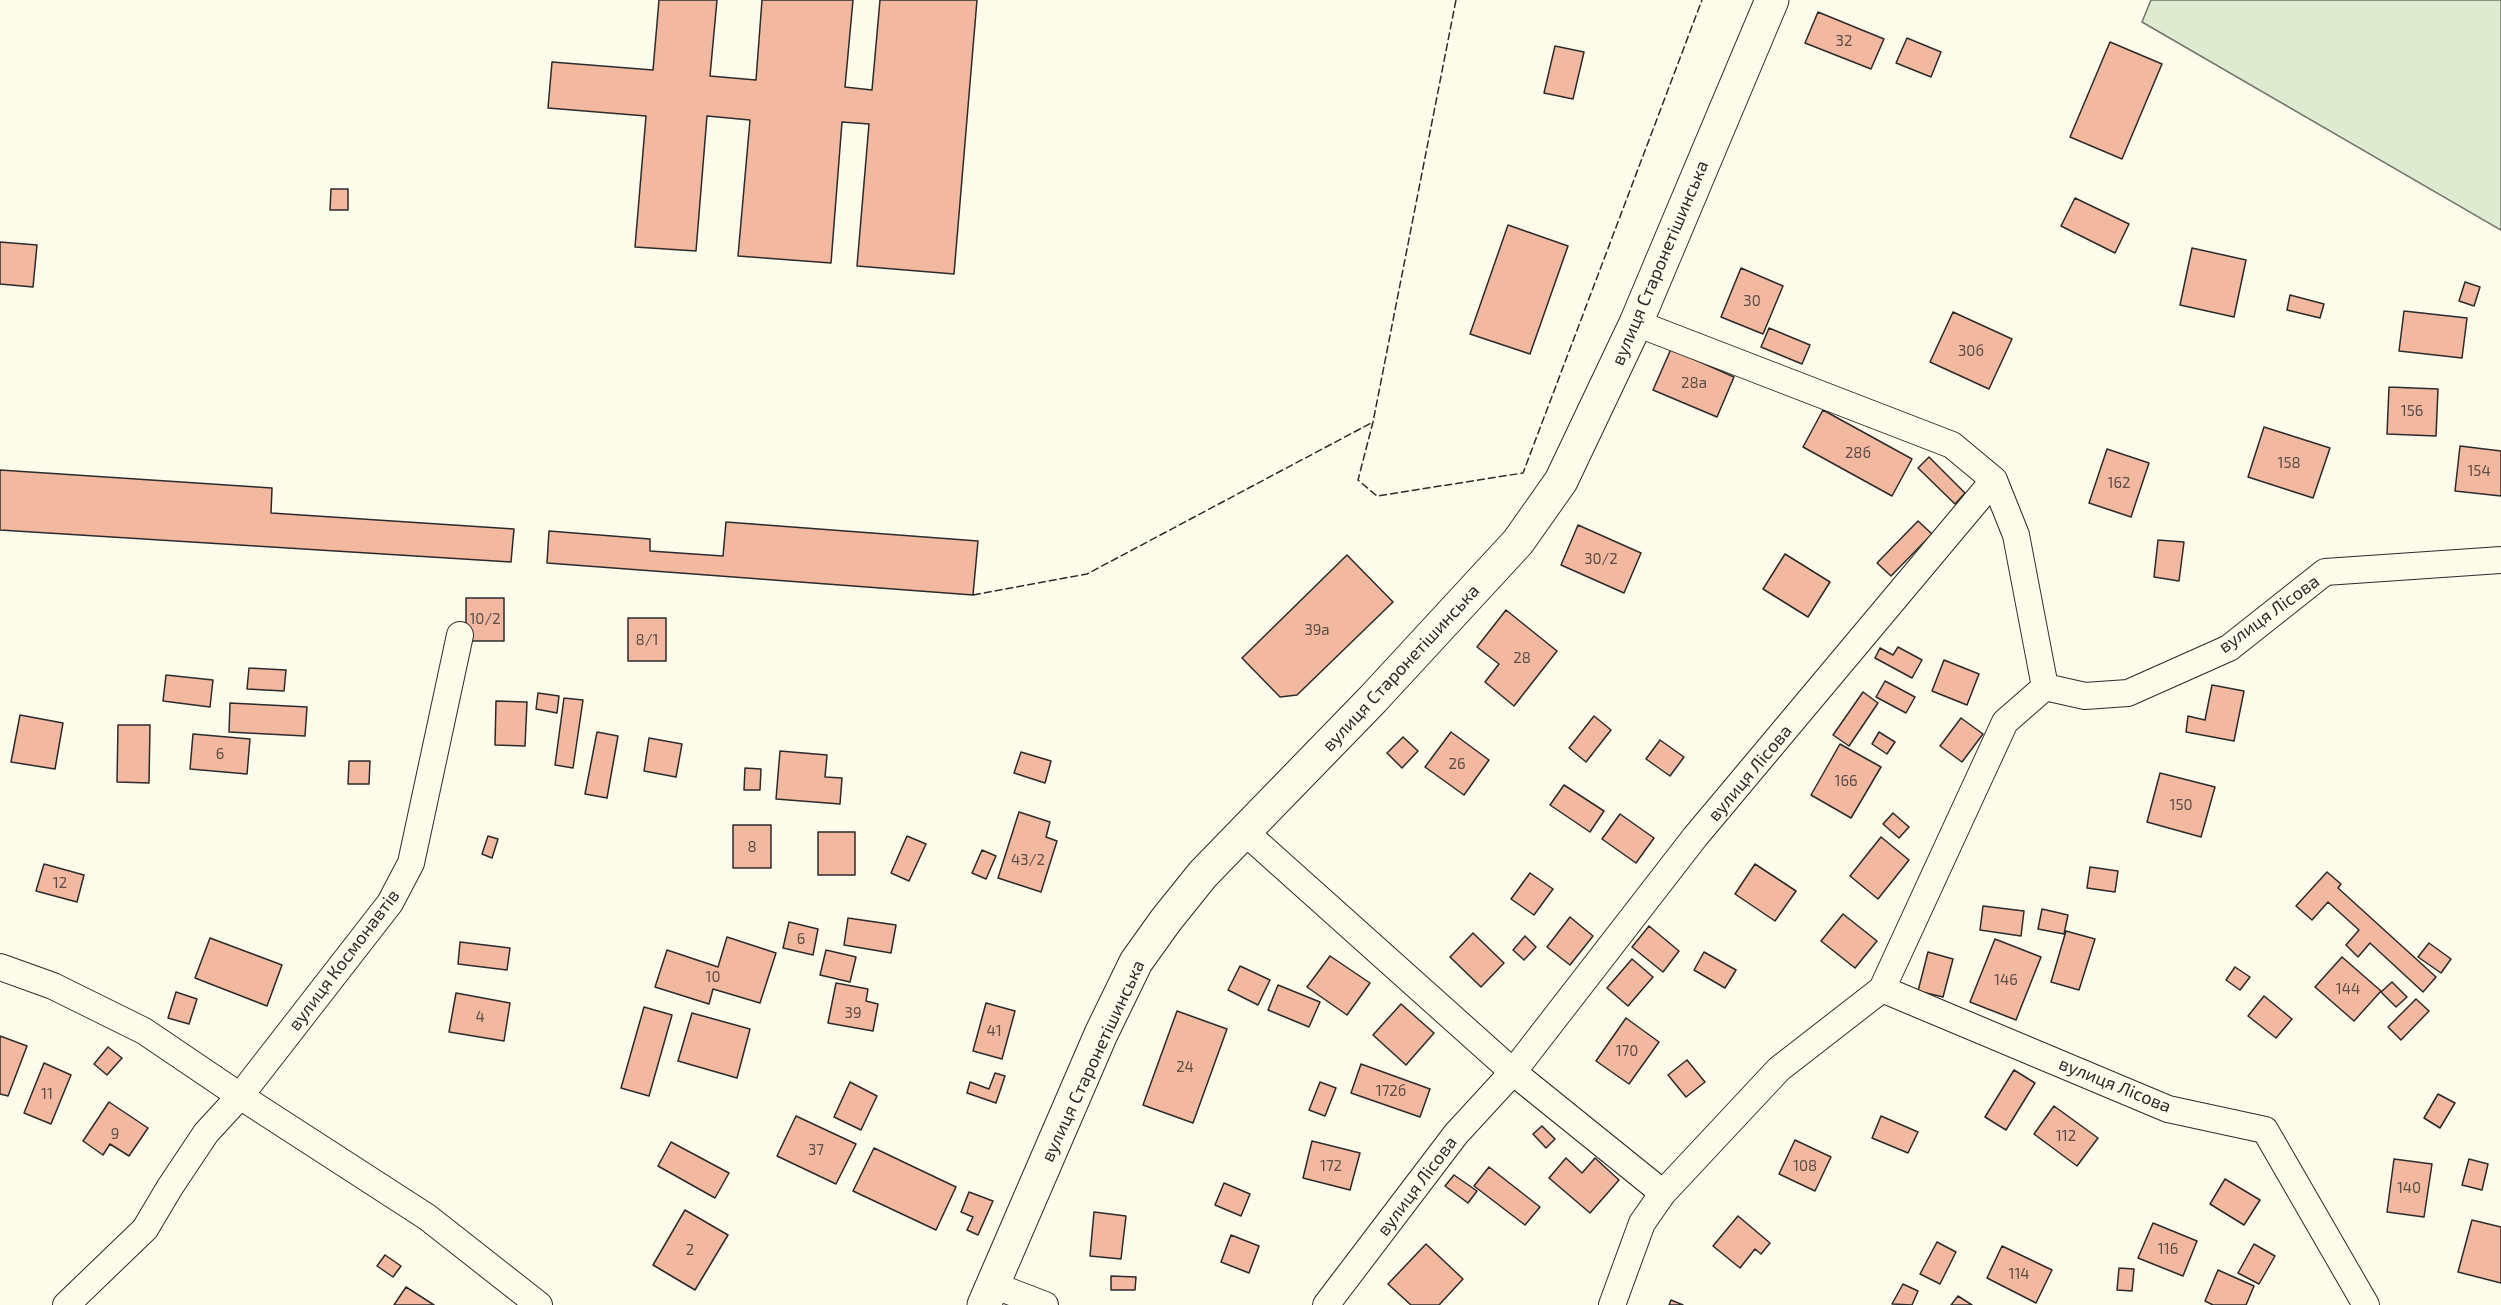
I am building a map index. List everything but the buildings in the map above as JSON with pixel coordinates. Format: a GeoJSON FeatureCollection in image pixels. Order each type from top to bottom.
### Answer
{"type":"FeatureCollection","features":[{"type":"Feature","properties":{"kind":"main road","name":"вулиця Старонетішинська"},"geometry":{"type":"LineString","coordinates":[[988,1295],[1073,1095],[1136,962],[1203,874],[1373,699],[1518,542],[1561,481],[1636,323],[1772,0]]}},
{"type":"Feature","properties":{"kind":"street"},"geometry":{"type":"LineString","coordinates":[[1611,1305],[1642,1223],[1663,1192],[1779,1069],[1882,989],[2005,722],[2045,687],[2016,535],[1994,480],[1952,445],[1636,323]]}},
{"type":"Feature","properties":{"kind":"street","name":"вулиця Лісова"},"geometry":{"type":"LineString","coordinates":[[1326,1305],[1456,1134],[1513,1072],[1695,837],[1994,480]]}},
{"type":"Feature","properties":{"kind":"street","name":"вулиця Лісова"},"geometry":{"type":"LineString","coordinates":[[2045,687],[2085,696],[2128,693],[2229,648],[2325,572],[2501,560]]}},
{"type":"Feature","properties":{"kind":"street","name":"вулиця Космонавтів"},"geometry":{"type":"LineString","coordinates":[[66,1305],[145,1229],[206,1133],[240,1096],[390,903],[411,863],[460,635]]}},
{"type":"Feature","properties":{"kind":"street"},"geometry":{"type":"LineString","coordinates":[[1245,832],[1513,1072],[1663,1192]]}},
{"type":"Feature","properties":{"kind":"street"},"geometry":{"type":"LineString","coordinates":[[0,967],[53,986],[144,1031],[428,1217],[539,1305]]}},
{"type":"Feature","properties":{"kind":"street","name":"вулиця Лісова"},"geometry":{"type":"LineString","coordinates":[[1882,989],[2168,1109],[2265,1130],[2366,1305]]}},
{"type":"Feature","properties":{"kind":"street"},"geometry":{"type":"LineString","coordinates":[[988,1295],[1046,1305]]}},
{"type":"Feature","properties":{"kind":"green space"},"geometry":{"type":"Polygon","coordinates":[[[2151,0],[2501,0],[2501,230],[2142,22],[2151,0]]]}},
{"type":"Feature","properties":{"kind":"fence"},"geometry":{"type":"LineString","coordinates":[[1456,0],[1373,422],[1358,480],[1377,496],[1523,473],[1702,0]]}},
{"type":"Feature","properties":{"kind":"fence"},"geometry":{"type":"LineString","coordinates":[[973,595],[1087,574],[1373,422]]}}]}
